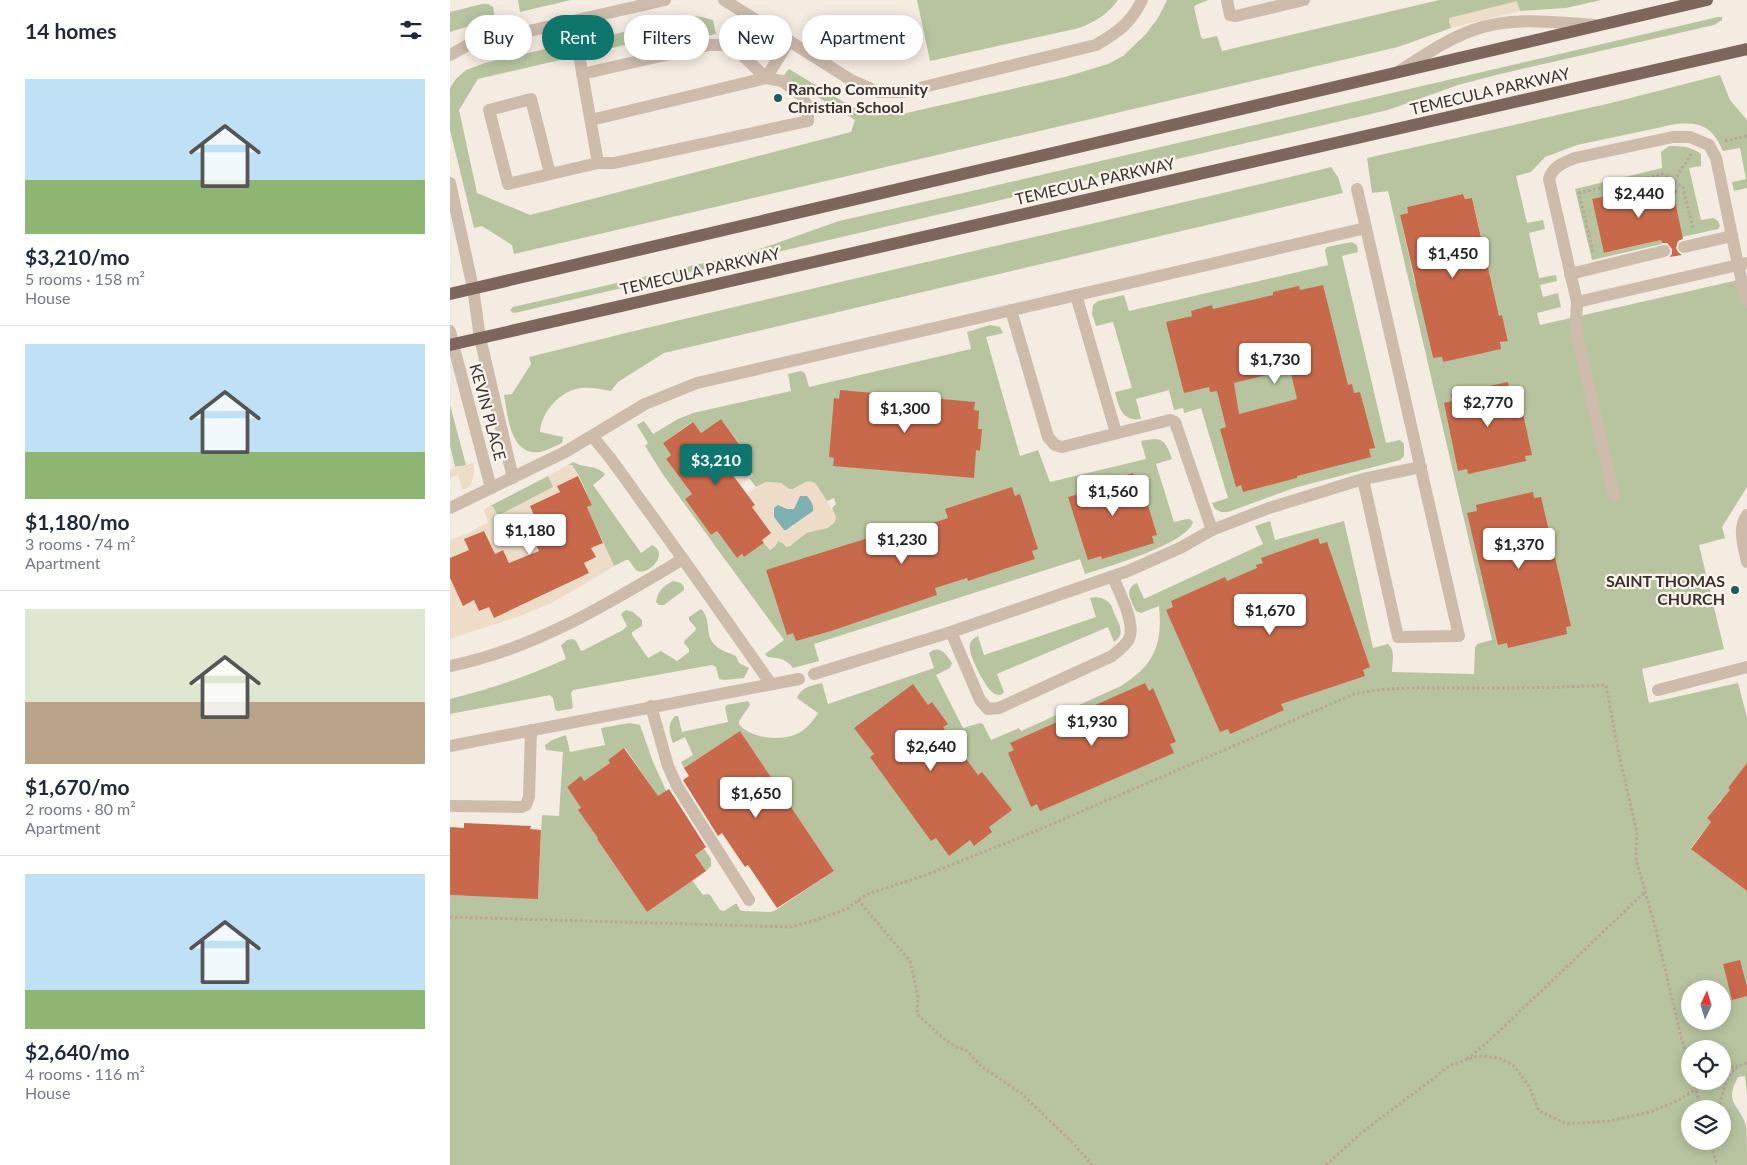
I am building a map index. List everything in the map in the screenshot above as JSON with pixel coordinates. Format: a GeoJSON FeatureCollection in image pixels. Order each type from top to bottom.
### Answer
{"type":"FeatureCollection","features":[{"type":"Feature","properties":{"kind":"main road"},"geometry":{"type":"LineString","coordinates":[[450,294],[1707,0]]}},
{"type":"Feature","properties":{"kind":"main road","name":"TEMECULA PARKWAY"},"geometry":{"type":"LineString","coordinates":[[452,344],[1747,49]]}},
{"type":"Feature","properties":{"kind":"street"},"geometry":{"type":"LineString","coordinates":[[599,15],[665,0]]}},
{"type":"Feature","properties":{"kind":"street"},"geometry":{"type":"LineString","coordinates":[[724,0],[748,15]]}},
{"type":"Feature","properties":{"kind":"street"},"geometry":{"type":"LineString","coordinates":[[792,42],[852,80],[878,92],[903,92],[1096,45],[1118,32],[1136,12],[1142,0]]}},
{"type":"Feature","properties":{"kind":"street"},"geometry":{"type":"LineString","coordinates":[[1227,0],[1230,14],[1236,16],[1304,0]]}},
{"type":"Feature","properties":{"kind":"street"},"geometry":{"type":"LineString","coordinates":[[1397,72],[1448,41],[1473,30],[1493,25],[1540,21],[1600,25]]}},
{"type":"Feature","properties":{"kind":"street"},"geometry":{"type":"LineString","coordinates":[[450,54],[468,45],[542,28]]}},
{"type":"Feature","properties":{"kind":"street"},"geometry":{"type":"LineString","coordinates":[[582,74],[709,45],[725,45],[741,54],[766,78]]}},
{"type":"Feature","properties":{"kind":"street"},"geometry":{"type":"LineString","coordinates":[[580,60],[598,163]]}},
{"type":"Feature","properties":{"kind":"street"},"geometry":{"type":"LineString","coordinates":[[766,78],[778,60]]}},
{"type":"Feature","properties":{"kind":"street"},"geometry":{"type":"LineString","coordinates":[[550,174],[531,99],[489,110],[508,184],[598,163],[614,163],[808,120],[808,108],[802,96],[782,81],[766,78],[591,120]]}},
{"type":"Feature","properties":{"kind":"street"},"geometry":{"type":"LineString","coordinates":[[1614,496],[1578,339],[1576,322],[1577,302],[1549,179],[1551,171],[1575,158],[1673,137],[1690,137],[1709,145],[1716,158],[1732,236],[1742,264],[1747,302]]}},
{"type":"Feature","properties":{"kind":"street","name":"KEVIN PLACE"},"geometry":{"type":"LineString","coordinates":[[450,183],[473,288],[480,338],[512,478]]}},
{"type":"Feature","properties":{"kind":"street"},"geometry":{"type":"LineString","coordinates":[[1357,189],[1459,636],[1398,637],[1363,479]]}},
{"type":"Feature","properties":{"kind":"street"},"geometry":{"type":"LineString","coordinates":[[450,508],[565,452],[645,404],[697,383],[1366,228]]}},
{"type":"Feature","properties":{"kind":"street"},"geometry":{"type":"LineString","coordinates":[[1690,246],[1732,236]]}},
{"type":"Feature","properties":{"kind":"street"},"geometry":{"type":"LineString","coordinates":[[1570,274],[1664,251]]}},
{"type":"Feature","properties":{"kind":"street"},"geometry":{"type":"LineString","coordinates":[[1577,302],[1742,264]]}},
{"type":"Feature","properties":{"kind":"street"},"geometry":{"type":"LineString","coordinates":[[1076,295],[1116,433]]}},
{"type":"Feature","properties":{"kind":"street"},"geometry":{"type":"LineString","coordinates":[[1011,310],[1048,437],[1055,445],[1062,447],[1170,420],[1175,422],[1212,530]]}},
{"type":"Feature","properties":{"kind":"street","name":"KEVIN PLACE"},"geometry":{"type":"LineString","coordinates":[[450,331],[491,488]]}},
{"type":"Feature","properties":{"kind":"street"},"geometry":{"type":"LineString","coordinates":[[592,436],[611,459],[771,684]]}},
{"type":"Feature","properties":{"kind":"street"},"geometry":{"type":"LineString","coordinates":[[814,674],[950,632],[1113,577],[1152,562],[1212,530],[1270,508],[1363,479],[1421,467]]}},
{"type":"Feature","properties":{"kind":"street"},"geometry":{"type":"LineString","coordinates":[[1747,515],[1742,522],[1741,535],[1747,562]]}},
{"type":"Feature","properties":{"kind":"street"},"geometry":{"type":"LineString","coordinates":[[450,666],[473,662],[564,627],[620,597],[683,559]]}},
{"type":"Feature","properties":{"kind":"street"},"geometry":{"type":"LineString","coordinates":[[950,632],[980,700],[988,709],[999,708],[1112,656],[1123,647],[1130,637],[1130,624],[1113,577]]}},
{"type":"Feature","properties":{"kind":"street"},"geometry":{"type":"LineString","coordinates":[[1658,690],[1747,667]]}},
{"type":"Feature","properties":{"kind":"street"},"geometry":{"type":"LineString","coordinates":[[450,746],[799,679]]}},
{"type":"Feature","properties":{"kind":"street"},"geometry":{"type":"LineString","coordinates":[[651,706],[668,766],[677,786],[750,900]]}},
{"type":"Feature","properties":{"kind":"street"},"geometry":{"type":"LineString","coordinates":[[450,806],[522,807],[526,805],[529,798],[531,730]]}},
{"type":"Feature","properties":{"kind":"path"},"geometry":{"type":"LineString","coordinates":[[1597,268],[1579,193],[1662,174],[1683,187],[1690,246]]}},
{"type":"Feature","properties":{"kind":"path"},"geometry":{"type":"LineString","coordinates":[[450,917],[791,927],[847,909],[865,895],[926,875],[1036,831],[1354,694],[1400,688],[1537,688],[1606,685],[1618,750],[1637,833],[1636,860],[1683,1040]]}},
{"type":"Feature","properties":{"kind":"path"},"geometry":{"type":"LineString","coordinates":[[1466,1060],[1490,1040],[1645,892]]}},
{"type":"Feature","properties":{"kind":"path"},"geometry":{"type":"LineString","coordinates":[[858,900],[910,961],[918,996],[918,1014],[942,1037],[967,1051],[981,1066],[1022,1094],[1073,1143],[1092,1165]]}},
{"type":"Feature","properties":{"kind":"path"},"geometry":{"type":"LineString","coordinates":[[1326,1165],[1361,1133],[1451,1065],[1478,1056],[1499,1058],[1513,1065],[1530,1086],[1539,1111],[1567,1124],[1610,1121],[1650,1112],[1680,1100],[1695,1090]]}},
{"type":"Feature","properties":{"kind":"path"},"geometry":{"type":"LineString","coordinates":[[1731,1068],[1747,1063]]}},
{"type":"Feature","properties":{"kind":"path"},"geometry":{"type":"LineString","coordinates":[[1721,1100],[1730,1074],[1738,1065]]}},
{"type":"Feature","properties":{"kind":"path"},"geometry":{"type":"LineString","coordinates":[[1713,1150],[1717,1165]]}},
{"type":"Feature","properties":{"kind":"green space"},"geometry":{"type":"Polygon","coordinates":[[[518,0],[571,0],[520,12],[518,0]]]}},
{"type":"Feature","properties":{"kind":"green space"},"geometry":{"type":"Polygon","coordinates":[[[917,0],[1118,0],[1101,17],[1079,28],[930,61],[923,28],[923,15],[920,15],[917,0]]]}},
{"type":"Feature","properties":{"kind":"green space"},"geometry":{"type":"Polygon","coordinates":[[[1167,0],[1208,0],[1194,7],[1201,37],[1203,39],[1217,36],[1222,51],[1439,0],[1601,0],[1566,8],[1520,11],[1518,5],[1449,21],[1451,28],[1398,47],[514,254],[512,245],[482,226],[474,228],[450,130],[450,88],[466,70],[498,60],[532,60],[532,52],[542,50],[542,60],[560,60],[478,79],[459,110],[477,193],[530,215],[851,132],[855,120],[785,77],[784,75],[789,69],[852,107],[885,114],[902,114],[1065,77],[1108,64],[1123,56],[1146,34],[1158,18],[1167,0]]]}},
{"type":"Feature","properties":{"kind":"green space"},"geometry":{"type":"Polygon","coordinates":[[[488,4],[493,7],[494,15],[465,15],[465,27],[450,32],[450,12],[488,4]]]}},
{"type":"Feature","properties":{"kind":"green space"},"geometry":{"type":"Polygon","coordinates":[[[1722,17],[1722,20],[1714,25],[1496,75],[1458,85],[1388,110],[519,312],[513,313],[510,310],[513,307],[751,252],[839,221],[1722,17]]]}},
{"type":"Feature","properties":{"kind":"green space"},"geometry":{"type":"Polygon","coordinates":[[[709,19],[713,20],[716,34],[709,35],[709,19]]]}},
{"type":"Feature","properties":{"kind":"green space"},"geometry":{"type":"Polygon","coordinates":[[[624,32],[624,45],[614,48],[614,34],[624,32]]]}},
{"type":"Feature","properties":{"kind":"green space"},"geometry":{"type":"Polygon","coordinates":[[[1720,75],[1730,100],[1747,120],[1747,188],[1734,191],[1732,182],[1746,179],[1740,148],[1723,151],[1710,131],[1693,124],[1676,124],[1577,145],[1545,157],[1531,172],[1516,176],[1527,223],[1543,220],[1545,229],[1529,233],[1539,278],[1556,275],[1557,281],[1540,285],[1543,297],[1558,293],[1561,307],[1537,313],[1540,325],[1747,278],[1747,487],[1722,527],[1725,538],[1699,545],[1724,649],[1642,669],[1649,703],[1738,683],[1747,717],[1747,766],[1728,788],[1734,793],[1725,804],[1721,800],[1707,818],[1711,822],[1691,848],[1747,891],[1747,1095],[1745,1076],[1738,1077],[1732,1092],[1732,1098],[1746,1125],[1747,1165],[450,1165],[450,895],[538,898],[542,815],[559,816],[563,752],[546,750],[545,745],[552,740],[566,735],[570,752],[605,745],[601,728],[630,723],[640,725],[653,762],[669,797],[711,859],[711,866],[706,871],[695,855],[698,852],[654,799],[653,789],[625,748],[608,760],[610,763],[584,781],[581,777],[567,787],[581,808],[603,834],[597,839],[647,912],[692,880],[703,895],[710,895],[720,910],[724,911],[737,904],[740,910],[743,911],[770,912],[834,871],[740,731],[684,768],[681,762],[693,755],[685,737],[673,743],[669,729],[675,716],[678,716],[682,732],[728,722],[725,707],[748,701],[750,705],[739,721],[739,724],[760,736],[769,738],[788,737],[805,729],[818,713],[797,698],[804,689],[822,683],[828,704],[934,668],[929,653],[933,650],[940,650],[952,663],[950,668],[936,675],[963,728],[980,723],[983,724],[991,740],[1019,728],[1021,731],[1121,686],[1149,662],[1154,653],[1159,632],[1159,606],[1141,613],[1136,611],[1129,596],[1130,588],[1137,583],[1144,599],[1263,544],[1255,526],[1270,521],[1275,540],[1344,521],[1373,648],[1388,644],[1392,650],[1393,657],[1392,672],[1474,674],[1475,648],[1477,644],[1492,640],[1388,191],[1372,193],[1367,158],[1611,103],[1720,75]],[[1463,194],[1407,207],[1408,213],[1400,215],[1415,283],[1424,282],[1418,291],[1433,358],[1442,357],[1443,362],[1508,340],[1502,316],[1499,316],[1480,268],[1488,266],[1472,198],[1465,199],[1463,194]]]}},
{"type":"Feature","properties":{"kind":"green space"},"geometry":{"type":"Polygon","coordinates":[[[1669,146],[1686,147],[1701,154],[1701,166],[1689,168],[1701,220],[1713,218],[1718,221],[1720,226],[1718,229],[1682,237],[1674,196],[1677,191],[1661,182],[1655,191],[1592,200],[1605,253],[1661,240],[1662,244],[1592,260],[1575,189],[1662,168],[1661,152],[1669,146]]]}},
{"type":"Feature","properties":{"kind":"green space"},"geometry":{"type":"Polygon","coordinates":[[[1331,167],[1338,177],[1343,193],[664,353],[618,382],[611,391],[580,388],[562,395],[543,418],[540,432],[563,437],[562,443],[540,452],[530,452],[522,448],[512,433],[504,395],[512,394],[531,364],[529,357],[729,308],[1331,167]]]}},
{"type":"Feature","properties":{"kind":"green space"},"geometry":{"type":"Polygon","coordinates":[[[1352,242],[1357,245],[1358,252],[1342,256],[1386,443],[1400,440],[1404,444],[1404,456],[1400,460],[1294,488],[1228,512],[1221,512],[1215,509],[1212,503],[1228,498],[1201,408],[1184,413],[1183,408],[1174,410],[1169,390],[1136,399],[1141,419],[1125,416],[1120,408],[1115,392],[1132,388],[1113,322],[1096,326],[1092,314],[1093,305],[1098,301],[1124,295],[1129,311],[1328,265],[1325,250],[1327,247],[1352,242]]]}},
{"type":"Feature","properties":{"kind":"green space"},"geometry":{"type":"Polygon","coordinates":[[[990,325],[1000,327],[1003,333],[986,337],[1020,456],[1038,450],[1050,482],[1146,459],[1141,441],[1154,439],[1162,441],[1165,443],[1172,459],[1156,464],[1174,522],[1190,519],[1193,522],[1188,530],[1162,546],[1110,566],[1085,574],[1080,559],[814,644],[819,661],[793,668],[785,661],[768,657],[765,654],[784,640],[664,476],[645,446],[648,443],[637,425],[644,421],[653,434],[678,419],[693,413],[791,391],[788,374],[801,371],[805,373],[809,387],[971,349],[967,332],[990,325]],[[721,419],[701,433],[692,422],[663,443],[671,455],[666,459],[692,494],[685,499],[711,535],[717,531],[737,558],[742,554],[744,557],[764,543],[770,550],[778,541],[790,546],[806,533],[836,517],[832,508],[836,504],[834,498],[827,501],[815,483],[806,482],[793,489],[789,489],[781,483],[766,482],[756,487],[749,478],[753,475],[736,452],[742,447],[721,419]]]}},
{"type":"Feature","properties":{"kind":"green space"},"geometry":{"type":"Polygon","coordinates":[[[450,405],[466,465],[455,467],[450,445],[450,405]]]}},
{"type":"Feature","properties":{"kind":"green space"},"geometry":{"type":"Polygon","coordinates":[[[573,462],[598,469],[605,474],[593,485],[641,553],[652,545],[657,549],[658,559],[650,568],[640,572],[636,570],[629,560],[614,566],[587,507],[592,505],[579,476],[572,465],[568,465],[573,462]]]}},
{"type":"Feature","properties":{"kind":"green space"},"geometry":{"type":"Polygon","coordinates":[[[548,476],[554,487],[497,516],[493,507],[490,506],[548,476]]]}},
{"type":"Feature","properties":{"kind":"green space"},"geometry":{"type":"Polygon","coordinates":[[[673,581],[681,583],[684,590],[664,605],[659,605],[656,602],[660,592],[673,581]]]}},
{"type":"Feature","properties":{"kind":"green space"},"geometry":{"type":"Polygon","coordinates":[[[1090,598],[1102,598],[1111,606],[1121,633],[1118,639],[1114,642],[1108,627],[997,674],[1004,692],[1000,695],[994,694],[991,691],[973,661],[970,644],[973,639],[978,636],[984,655],[1096,617],[1090,598]]]}},
{"type":"Feature","properties":{"kind":"green space"},"geometry":{"type":"Polygon","coordinates":[[[701,609],[706,618],[710,637],[715,645],[736,656],[739,663],[749,668],[744,678],[719,679],[716,667],[712,665],[573,690],[571,693],[573,707],[571,709],[557,711],[553,698],[550,695],[450,714],[450,699],[509,682],[566,659],[561,645],[567,640],[573,639],[576,641],[581,651],[623,630],[627,626],[621,614],[626,610],[633,612],[642,620],[642,626],[632,632],[632,635],[648,658],[661,651],[677,661],[689,652],[684,643],[696,628],[689,620],[689,617],[701,609]]]}},
{"type":"Feature","properties":{"kind":"shaded area"},"geometry":{"type":"Polygon","coordinates":[[[1517,1],[1520,11],[1451,28],[1449,18],[1517,1]]]}},
{"type":"Feature","properties":{"kind":"shaded area"},"geometry":{"type":"Polygon","coordinates":[[[736,452],[753,476],[740,485],[728,469],[724,472],[719,465],[736,452]]]}},
{"type":"Feature","properties":{"kind":"shaded area"},"geometry":{"type":"Polygon","coordinates":[[[474,463],[471,485],[462,489],[458,475],[450,478],[450,470],[474,463]]]}},
{"type":"Feature","properties":{"kind":"shaded area"},"geometry":{"type":"Polygon","coordinates":[[[571,465],[579,476],[557,485],[561,495],[549,497],[530,506],[542,534],[533,538],[539,551],[510,565],[503,550],[495,554],[484,531],[465,539],[469,550],[450,558],[450,540],[469,533],[488,522],[485,509],[490,506],[493,507],[498,516],[553,487],[548,476],[571,465]]]}},
{"type":"Feature","properties":{"kind":"shaded area"},"geometry":{"type":"Polygon","coordinates":[[[811,481],[815,483],[836,517],[835,522],[828,528],[806,533],[790,546],[786,547],[782,542],[778,541],[770,550],[762,540],[770,533],[752,507],[755,505],[747,494],[766,482],[781,483],[789,489],[793,489],[811,481]],[[800,496],[794,509],[787,509],[781,506],[773,510],[774,517],[793,527],[807,496],[800,496]]]}},
{"type":"Feature","properties":{"kind":"shaded area"},"geometry":{"type":"Polygon","coordinates":[[[603,543],[614,566],[549,604],[517,617],[450,639],[450,578],[463,605],[474,600],[479,611],[489,607],[494,618],[589,573],[584,563],[595,557],[591,548],[603,543]]]}},
{"type":"Feature","properties":{"kind":"water"},"geometry":{"type":"Polygon","coordinates":[[[800,496],[807,496],[812,503],[813,511],[784,530],[774,517],[774,508],[778,505],[787,509],[794,509],[800,496]]]}},
{"type":"Feature","properties":{"kind":"building"},"geometry":{"type":"Polygon","coordinates":[[[1665,184],[1677,191],[1674,196],[1683,239],[1678,241],[1676,248],[1682,255],[1669,257],[1672,254],[1672,249],[1667,243],[1662,243],[1661,240],[1604,253],[1592,199],[1665,184]]]}},
{"type":"Feature","properties":{"kind":"building"},"geometry":{"type":"Polygon","coordinates":[[[1463,194],[1465,199],[1472,198],[1499,316],[1502,315],[1508,341],[1500,342],[1501,349],[1443,362],[1442,357],[1433,358],[1400,215],[1408,213],[1407,207],[1463,194]]]}},
{"type":"Feature","properties":{"kind":"building"},"geometry":{"type":"Polygon","coordinates":[[[1323,285],[1348,385],[1352,384],[1354,393],[1360,392],[1375,448],[1369,449],[1371,457],[1243,492],[1241,485],[1236,487],[1220,429],[1226,427],[1217,391],[1210,392],[1209,387],[1184,393],[1166,322],[1192,316],[1191,311],[1212,305],[1213,309],[1273,295],[1273,292],[1299,286],[1300,290],[1323,285]],[[1290,369],[1234,383],[1239,414],[1297,399],[1290,369]]]}},
{"type":"Feature","properties":{"kind":"building"},"geometry":{"type":"Polygon","coordinates":[[[1508,382],[1509,388],[1517,386],[1532,455],[1525,456],[1526,461],[1468,474],[1467,469],[1458,471],[1444,403],[1452,401],[1451,394],[1508,382]]]}},
{"type":"Feature","properties":{"kind":"building"},"geometry":{"type":"Polygon","coordinates":[[[840,390],[975,402],[974,410],[979,411],[978,429],[982,429],[980,451],[976,450],[974,478],[833,466],[834,458],[829,457],[834,398],[839,399],[840,390]]]}},
{"type":"Feature","properties":{"kind":"building"},"geometry":{"type":"Polygon","coordinates":[[[721,419],[742,448],[723,462],[755,505],[752,507],[771,533],[762,540],[764,543],[744,557],[742,554],[737,558],[717,531],[711,535],[685,499],[692,494],[666,459],[671,455],[663,443],[693,422],[701,433],[721,419]]]}},
{"type":"Feature","properties":{"kind":"building"},"geometry":{"type":"Polygon","coordinates":[[[1133,473],[1135,480],[1140,479],[1157,535],[1152,536],[1154,543],[1102,559],[1101,556],[1088,560],[1068,497],[1082,493],[1081,489],[1133,473]]]}},
{"type":"Feature","properties":{"kind":"building"},"geometry":{"type":"Polygon","coordinates":[[[578,476],[592,505],[587,507],[603,543],[591,548],[596,557],[584,563],[589,573],[494,618],[489,607],[479,611],[474,600],[463,606],[450,578],[450,558],[469,550],[464,539],[484,531],[495,554],[503,550],[509,563],[539,551],[533,538],[542,534],[530,506],[560,492],[557,486],[578,476]]]}},
{"type":"Feature","properties":{"kind":"building"},"geometry":{"type":"Polygon","coordinates":[[[1012,487],[1015,496],[1020,494],[1038,549],[1032,551],[1035,559],[968,581],[967,578],[935,588],[937,595],[831,631],[796,641],[793,633],[787,635],[766,570],[913,524],[914,529],[948,518],[945,509],[1012,487]]]}},
{"type":"Feature","properties":{"kind":"building"},"geometry":{"type":"Polygon","coordinates":[[[1533,492],[1534,498],[1541,497],[1571,626],[1566,627],[1567,634],[1508,648],[1507,643],[1498,645],[1467,513],[1477,511],[1476,505],[1533,492]]]}},
{"type":"Feature","properties":{"kind":"building"},"geometry":{"type":"Polygon","coordinates":[[[1318,538],[1320,544],[1327,542],[1370,667],[1363,670],[1365,676],[1281,704],[1284,710],[1230,734],[1228,729],[1220,732],[1166,610],[1173,607],[1171,601],[1225,577],[1227,581],[1257,568],[1256,565],[1263,563],[1261,558],[1318,538]]]}},
{"type":"Feature","properties":{"kind":"building"},"geometry":{"type":"Polygon","coordinates":[[[1145,683],[1149,691],[1153,688],[1176,742],[1170,744],[1174,753],[1040,811],[1037,804],[1031,807],[1008,753],[1014,750],[1010,743],[1145,683]]]}},
{"type":"Feature","properties":{"kind":"building"},"geometry":{"type":"Polygon","coordinates":[[[913,684],[928,705],[932,702],[948,724],[943,727],[978,775],[982,772],[1012,810],[989,827],[992,832],[974,846],[970,840],[949,856],[936,838],[931,841],[870,757],[874,754],[854,728],[913,684]]]}},
{"type":"Feature","properties":{"kind":"building"},"geometry":{"type":"Polygon","coordinates":[[[740,731],[834,871],[777,908],[748,865],[745,867],[722,833],[718,836],[683,780],[689,776],[684,768],[740,731]]]}},
{"type":"Feature","properties":{"kind":"building"},"geometry":{"type":"Polygon","coordinates":[[[624,748],[658,796],[669,789],[706,847],[695,855],[706,871],[647,912],[578,810],[581,808],[567,787],[581,776],[584,781],[610,763],[608,760],[624,748]]]}},
{"type":"Feature","properties":{"kind":"building"},"geometry":{"type":"Polygon","coordinates":[[[1747,763],[1747,891],[1691,849],[1711,822],[1707,818],[1730,790],[1728,788],[1747,763]]]}},
{"type":"Feature","properties":{"kind":"building"},"geometry":{"type":"Polygon","coordinates":[[[464,823],[531,826],[530,829],[541,830],[538,899],[450,895],[450,827],[464,828],[464,823]]]}},
{"type":"Feature","properties":{"kind":"building"},"geometry":{"type":"Polygon","coordinates":[[[1740,960],[1747,987],[1747,996],[1732,1000],[1731,980],[1727,980],[1723,964],[1740,960]]]}},
{"type":"Feature","properties":{"kind":"place","name":"Rancho Community Christian School"},"geometry":{"type":"Point","coordinates":[778,98]}},
{"type":"Feature","properties":{"kind":"place","name":"SAINT THOMAS CHURCH"},"geometry":{"type":"Point","coordinates":[1735,590]}}]}
